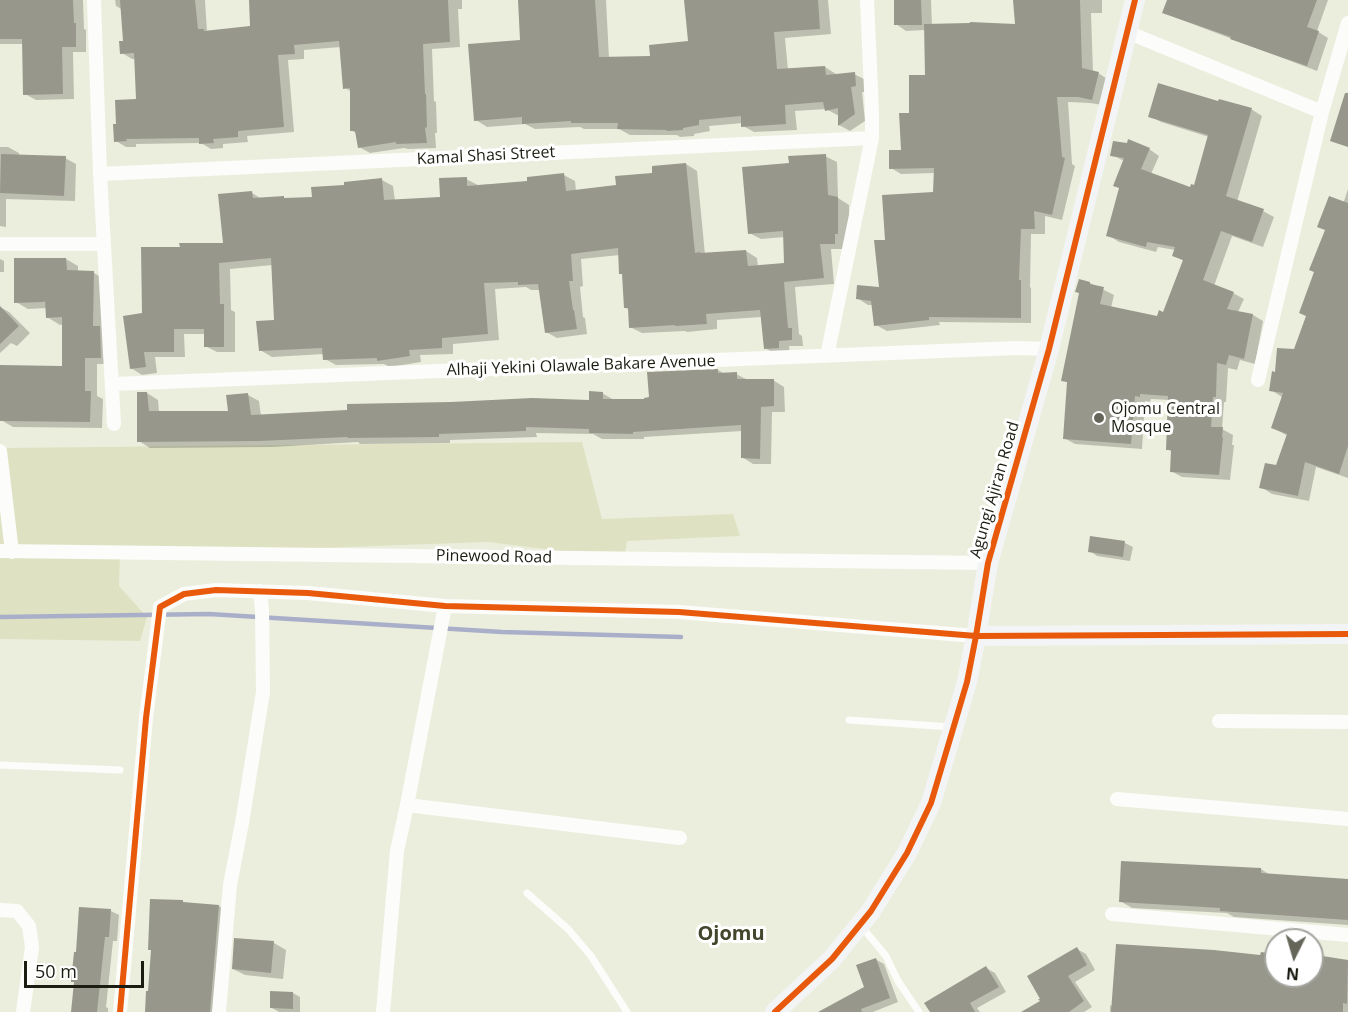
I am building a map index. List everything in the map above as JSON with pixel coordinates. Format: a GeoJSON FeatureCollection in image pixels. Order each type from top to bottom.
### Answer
{"type":"FeatureCollection","features":[{"type":"Feature","properties":{"kind":"street"},"geometry":{"type":"LineString","coordinates":[[94,0],[100,174],[114,424]]}},
{"type":"Feature","properties":{"kind":"street"},"geometry":{"type":"LineString","coordinates":[[827,356],[872,138],[867,0]]}},
{"type":"Feature","properties":{"kind":"street","name":"Agungi Ajiran Road"},"geometry":{"type":"LineString","coordinates":[[776,1012],[832,959],[861,925],[906,853],[931,803],[967,682],[988,563],[1049,349],[1135,0]]}},
{"type":"Feature","properties":{"kind":"street"},"geometry":{"type":"LineString","coordinates":[[1258,380],[1322,112],[1348,23]]}},
{"type":"Feature","properties":{"kind":"street"},"geometry":{"type":"LineString","coordinates":[[1127,32],[1322,112]]}},
{"type":"Feature","properties":{"kind":"street","name":"Kamal Shasi Street"},"geometry":{"type":"LineString","coordinates":[[100,174],[872,138]]}},
{"type":"Feature","properties":{"kind":"street"},"geometry":{"type":"LineString","coordinates":[[0,244],[104,244]]}},
{"type":"Feature","properties":{"kind":"street","name":"Alhaji Yekini Olawale Bakare Avenue"},"geometry":{"type":"LineString","coordinates":[[113,384],[1017,348],[1049,349]]}},
{"type":"Feature","properties":{"kind":"street"},"geometry":{"type":"LineString","coordinates":[[0,451],[6,551]]}},
{"type":"Feature","properties":{"kind":"street","name":"Pinewood Road"},"geometry":{"type":"LineString","coordinates":[[6,551],[988,563]]}},
{"type":"Feature","properties":{"kind":"street"},"geometry":{"type":"LineString","coordinates":[[120,1012],[146,718],[160,607],[184,594],[216,590],[260,591],[308,593],[445,606],[679,612],[976,636],[1348,634]]}},
{"type":"Feature","properties":{"kind":"street"},"geometry":{"type":"LineString","coordinates":[[219,1012],[230,885],[263,692],[260,591]]}},
{"type":"Feature","properties":{"kind":"street"},"geometry":{"type":"LineString","coordinates":[[382,1012],[397,851],[445,606]]}},
{"type":"Feature","properties":{"kind":"street"},"geometry":{"type":"LineString","coordinates":[[1218,721],[1348,722]]}},
{"type":"Feature","properties":{"kind":"street"},"geometry":{"type":"LineString","coordinates":[[1117,799],[1348,819]]}},
{"type":"Feature","properties":{"kind":"street"},"geometry":{"type":"LineString","coordinates":[[407,805],[680,838]]}},
{"type":"Feature","properties":{"kind":"street"},"geometry":{"type":"LineString","coordinates":[[0,910],[17,911],[29,926],[32,947],[23,1012]]}},
{"type":"Feature","properties":{"kind":"street"},"geometry":{"type":"LineString","coordinates":[[1112,914],[1348,935]]}},
{"type":"Feature","properties":{"kind":"lane"},"geometry":{"type":"LineString","coordinates":[[849,720],[954,727]]}},
{"type":"Feature","properties":{"kind":"lane"},"geometry":{"type":"LineString","coordinates":[[0,765],[120,770]]}},
{"type":"Feature","properties":{"kind":"lane"},"geometry":{"type":"LineString","coordinates":[[527,893],[568,929],[591,956],[627,1012]]}},
{"type":"Feature","properties":{"kind":"lane"},"geometry":{"type":"LineString","coordinates":[[861,925],[886,956],[898,981],[919,1012]]}},
{"type":"Feature","properties":{"kind":"green space"},"geometry":{"type":"Polygon","coordinates":[[[582,442],[602,519],[733,514],[740,536],[627,541],[624,559],[488,542],[120,555],[119,586],[147,617],[140,641],[0,639],[0,448],[582,442]]]}},
{"type":"Feature","properties":{"kind":"building"},"geometry":{"type":"Polygon","coordinates":[[[0,0],[73,0],[76,47],[62,47],[63,94],[23,95],[22,39],[0,39],[0,0]]]}},
{"type":"Feature","properties":{"kind":"building"},"geometry":{"type":"Polygon","coordinates":[[[120,0],[195,0],[198,29],[204,29],[204,31],[250,26],[249,0],[448,0],[450,42],[423,44],[427,143],[396,144],[396,142],[358,148],[355,131],[350,131],[350,88],[343,89],[339,41],[294,45],[295,54],[278,55],[284,127],[238,131],[238,137],[213,139],[214,143],[199,144],[199,138],[126,139],[127,141],[114,142],[115,100],[136,99],[134,53],[120,54],[119,41],[123,41],[120,0]]]}},
{"type":"Feature","properties":{"kind":"building"},"geometry":{"type":"Polygon","coordinates":[[[518,0],[595,0],[599,57],[650,56],[649,45],[688,41],[684,0],[818,0],[820,29],[774,32],[777,69],[825,66],[826,75],[855,72],[856,86],[851,87],[855,114],[838,126],[838,108],[825,111],[823,102],[785,105],[786,124],[741,127],[741,116],[699,120],[699,125],[683,128],[683,130],[667,131],[617,129],[618,123],[571,123],[571,121],[522,124],[522,117],[474,121],[468,44],[520,40],[518,0]]]}},
{"type":"Feature","properties":{"kind":"building"},"geometry":{"type":"Polygon","coordinates":[[[894,0],[921,0],[922,25],[894,25],[894,0]]]}},
{"type":"Feature","properties":{"kind":"building"},"geometry":{"type":"Polygon","coordinates":[[[1013,0],[1080,0],[1082,68],[1099,72],[1092,100],[1057,97],[1062,157],[1065,158],[1052,215],[1034,211],[1035,229],[1021,229],[1019,280],[1021,280],[1021,318],[929,317],[929,320],[874,326],[871,301],[856,299],[857,285],[879,287],[874,240],[885,240],[882,195],[933,192],[934,168],[889,169],[889,150],[901,150],[899,113],[909,113],[909,75],[925,75],[924,24],[970,22],[1015,24],[1013,0]]]}},
{"type":"Feature","properties":{"kind":"building"},"geometry":{"type":"Polygon","coordinates":[[[1167,0],[1317,0],[1307,27],[1319,31],[1307,66],[1162,13],[1167,0]]]}},
{"type":"Feature","properties":{"kind":"building"},"geometry":{"type":"Polygon","coordinates":[[[1158,83],[1218,101],[1219,99],[1252,108],[1226,196],[1264,209],[1252,242],[1221,231],[1203,280],[1234,292],[1227,309],[1253,314],[1244,359],[1229,355],[1226,365],[1217,363],[1216,397],[1213,397],[1211,427],[1223,427],[1219,475],[1170,472],[1171,450],[1166,450],[1168,396],[1140,394],[1140,397],[1135,396],[1131,444],[1063,439],[1067,382],[1061,381],[1079,293],[1075,292],[1079,279],[1104,287],[1100,304],[1157,316],[1159,310],[1163,312],[1183,260],[1172,256],[1175,247],[1147,242],[1146,247],[1106,236],[1119,188],[1113,186],[1124,158],[1110,156],[1113,141],[1127,143],[1128,139],[1150,148],[1141,169],[1190,187],[1191,184],[1194,185],[1208,135],[1148,117],[1158,83]]]}},
{"type":"Feature","properties":{"kind":"building"},"geometry":{"type":"Polygon","coordinates":[[[1345,93],[1348,93],[1348,147],[1330,141],[1345,93]]]}},
{"type":"Feature","properties":{"kind":"building"},"geometry":{"type":"Polygon","coordinates":[[[1,154],[66,156],[64,196],[0,193],[1,154]]]}},
{"type":"Feature","properties":{"kind":"building"},"geometry":{"type":"Polygon","coordinates":[[[826,154],[828,195],[838,197],[838,234],[835,234],[835,244],[820,244],[824,278],[784,282],[788,328],[792,328],[792,340],[779,341],[779,348],[764,349],[760,310],[706,314],[707,324],[629,328],[628,308],[624,308],[622,274],[619,274],[618,248],[571,254],[573,281],[569,281],[577,329],[545,333],[538,284],[484,283],[488,334],[442,338],[442,348],[409,350],[410,356],[377,361],[377,358],[323,360],[322,348],[259,351],[256,321],[274,320],[271,258],[219,263],[220,304],[224,304],[224,347],[204,347],[204,329],[174,329],[174,352],[144,352],[146,367],[130,369],[123,316],[142,313],[141,247],[180,247],[179,243],[223,243],[218,194],[252,191],[253,198],[312,197],[311,187],[344,185],[344,182],[382,178],[384,200],[440,197],[439,178],[467,177],[467,186],[527,181],[527,177],[564,173],[566,191],[616,185],[615,176],[652,173],[652,166],[686,163],[695,253],[746,250],[748,266],[784,263],[783,231],[748,234],[742,167],[789,163],[788,156],[826,154]]]}},
{"type":"Feature","properties":{"kind":"building"},"geometry":{"type":"Polygon","coordinates":[[[1329,196],[1348,203],[1348,446],[1339,474],[1305,462],[1298,496],[1259,488],[1265,463],[1276,465],[1287,434],[1271,428],[1283,393],[1269,391],[1272,371],[1275,372],[1277,348],[1294,349],[1306,316],[1299,313],[1314,272],[1309,270],[1325,230],[1317,227],[1329,196]]]}},
{"type":"Feature","properties":{"kind":"building"},"geometry":{"type":"Polygon","coordinates":[[[14,258],[66,258],[67,270],[94,271],[93,326],[100,326],[101,358],[85,358],[85,391],[91,391],[90,422],[0,421],[0,365],[62,366],[62,317],[46,318],[45,301],[14,303],[14,258]]]}},
{"type":"Feature","properties":{"kind":"building"},"geometry":{"type":"Polygon","coordinates":[[[0,306],[19,326],[0,344],[0,306]]]}},
{"type":"Feature","properties":{"kind":"building"},"geometry":{"type":"Polygon","coordinates":[[[718,369],[718,373],[737,372],[737,379],[774,379],[774,406],[761,407],[760,459],[741,458],[741,425],[633,432],[633,434],[589,433],[589,429],[526,427],[526,431],[439,434],[439,437],[137,442],[137,392],[147,392],[149,411],[228,411],[226,395],[248,393],[251,415],[347,410],[347,404],[532,398],[589,400],[589,391],[603,392],[603,399],[644,399],[649,397],[647,372],[718,369]]]}},
{"type":"Feature","properties":{"kind":"building"},"geometry":{"type":"Polygon","coordinates":[[[1090,536],[1125,541],[1123,557],[1088,552],[1090,536]]]}},
{"type":"Feature","properties":{"kind":"building"},"geometry":{"type":"Polygon","coordinates":[[[1121,861],[1261,868],[1261,873],[1348,879],[1348,920],[1220,911],[1220,908],[1119,902],[1121,861]]]}},
{"type":"Feature","properties":{"kind":"building"},"geometry":{"type":"Polygon","coordinates":[[[150,899],[183,900],[183,902],[219,905],[210,1012],[145,1012],[151,950],[148,950],[150,899]]]}},
{"type":"Feature","properties":{"kind":"building"},"geometry":{"type":"Polygon","coordinates":[[[79,907],[111,909],[109,937],[105,937],[97,1012],[71,1012],[74,982],[71,982],[79,907]]]}},
{"type":"Feature","properties":{"kind":"building"},"geometry":{"type":"Polygon","coordinates":[[[234,938],[274,941],[271,973],[232,969],[234,938]]]}},
{"type":"Feature","properties":{"kind":"building"},"geometry":{"type":"Polygon","coordinates":[[[1116,944],[1260,955],[1261,952],[1264,952],[1264,988],[1324,988],[1324,956],[1348,960],[1347,1004],[1343,1003],[1343,1012],[1111,1012],[1116,944]]]}},
{"type":"Feature","properties":{"kind":"building"},"geometry":{"type":"Polygon","coordinates":[[[1077,947],[1087,965],[1068,976],[1084,1001],[1069,1012],[1021,1012],[1040,1001],[1027,976],[1077,947]]]}},
{"type":"Feature","properties":{"kind":"building"},"geometry":{"type":"Polygon","coordinates":[[[876,958],[890,998],[861,1009],[862,1012],[818,1012],[864,987],[856,965],[876,958]]]}},
{"type":"Feature","properties":{"kind":"building"},"geometry":{"type":"Polygon","coordinates":[[[986,966],[999,987],[970,1003],[975,1012],[930,1012],[924,1003],[986,966]]]}},
{"type":"Feature","properties":{"kind":"building"},"geometry":{"type":"Polygon","coordinates":[[[270,991],[293,992],[293,1009],[270,1008],[270,991]]]}},
{"type":"Feature","properties":{"kind":"waterway"},"geometry":{"type":"LineString","coordinates":[[0,617],[209,614],[502,632],[681,637]]}},
{"type":"Feature","properties":{"kind":"cycle path"},"geometry":{"type":"LineString","coordinates":[[775,1012],[832,959],[871,911],[907,853],[931,803],[967,682],[988,563],[1049,349],[1135,0]]}},
{"type":"Feature","properties":{"kind":"cycle path"},"geometry":{"type":"LineString","coordinates":[[120,1012],[146,718],[160,607],[184,594],[216,590],[308,593],[445,606],[679,612],[976,636],[1348,634]]}},
{"type":"Feature","properties":{"kind":"place","name":"Ojomu Central Mosque"},"geometry":{"type":"Point","coordinates":[1099,418]}},
{"type":"Feature","properties":{"kind":"district","name":"Ojomu"},"geometry":{"type":"Point","coordinates":[731,934]}}]}
